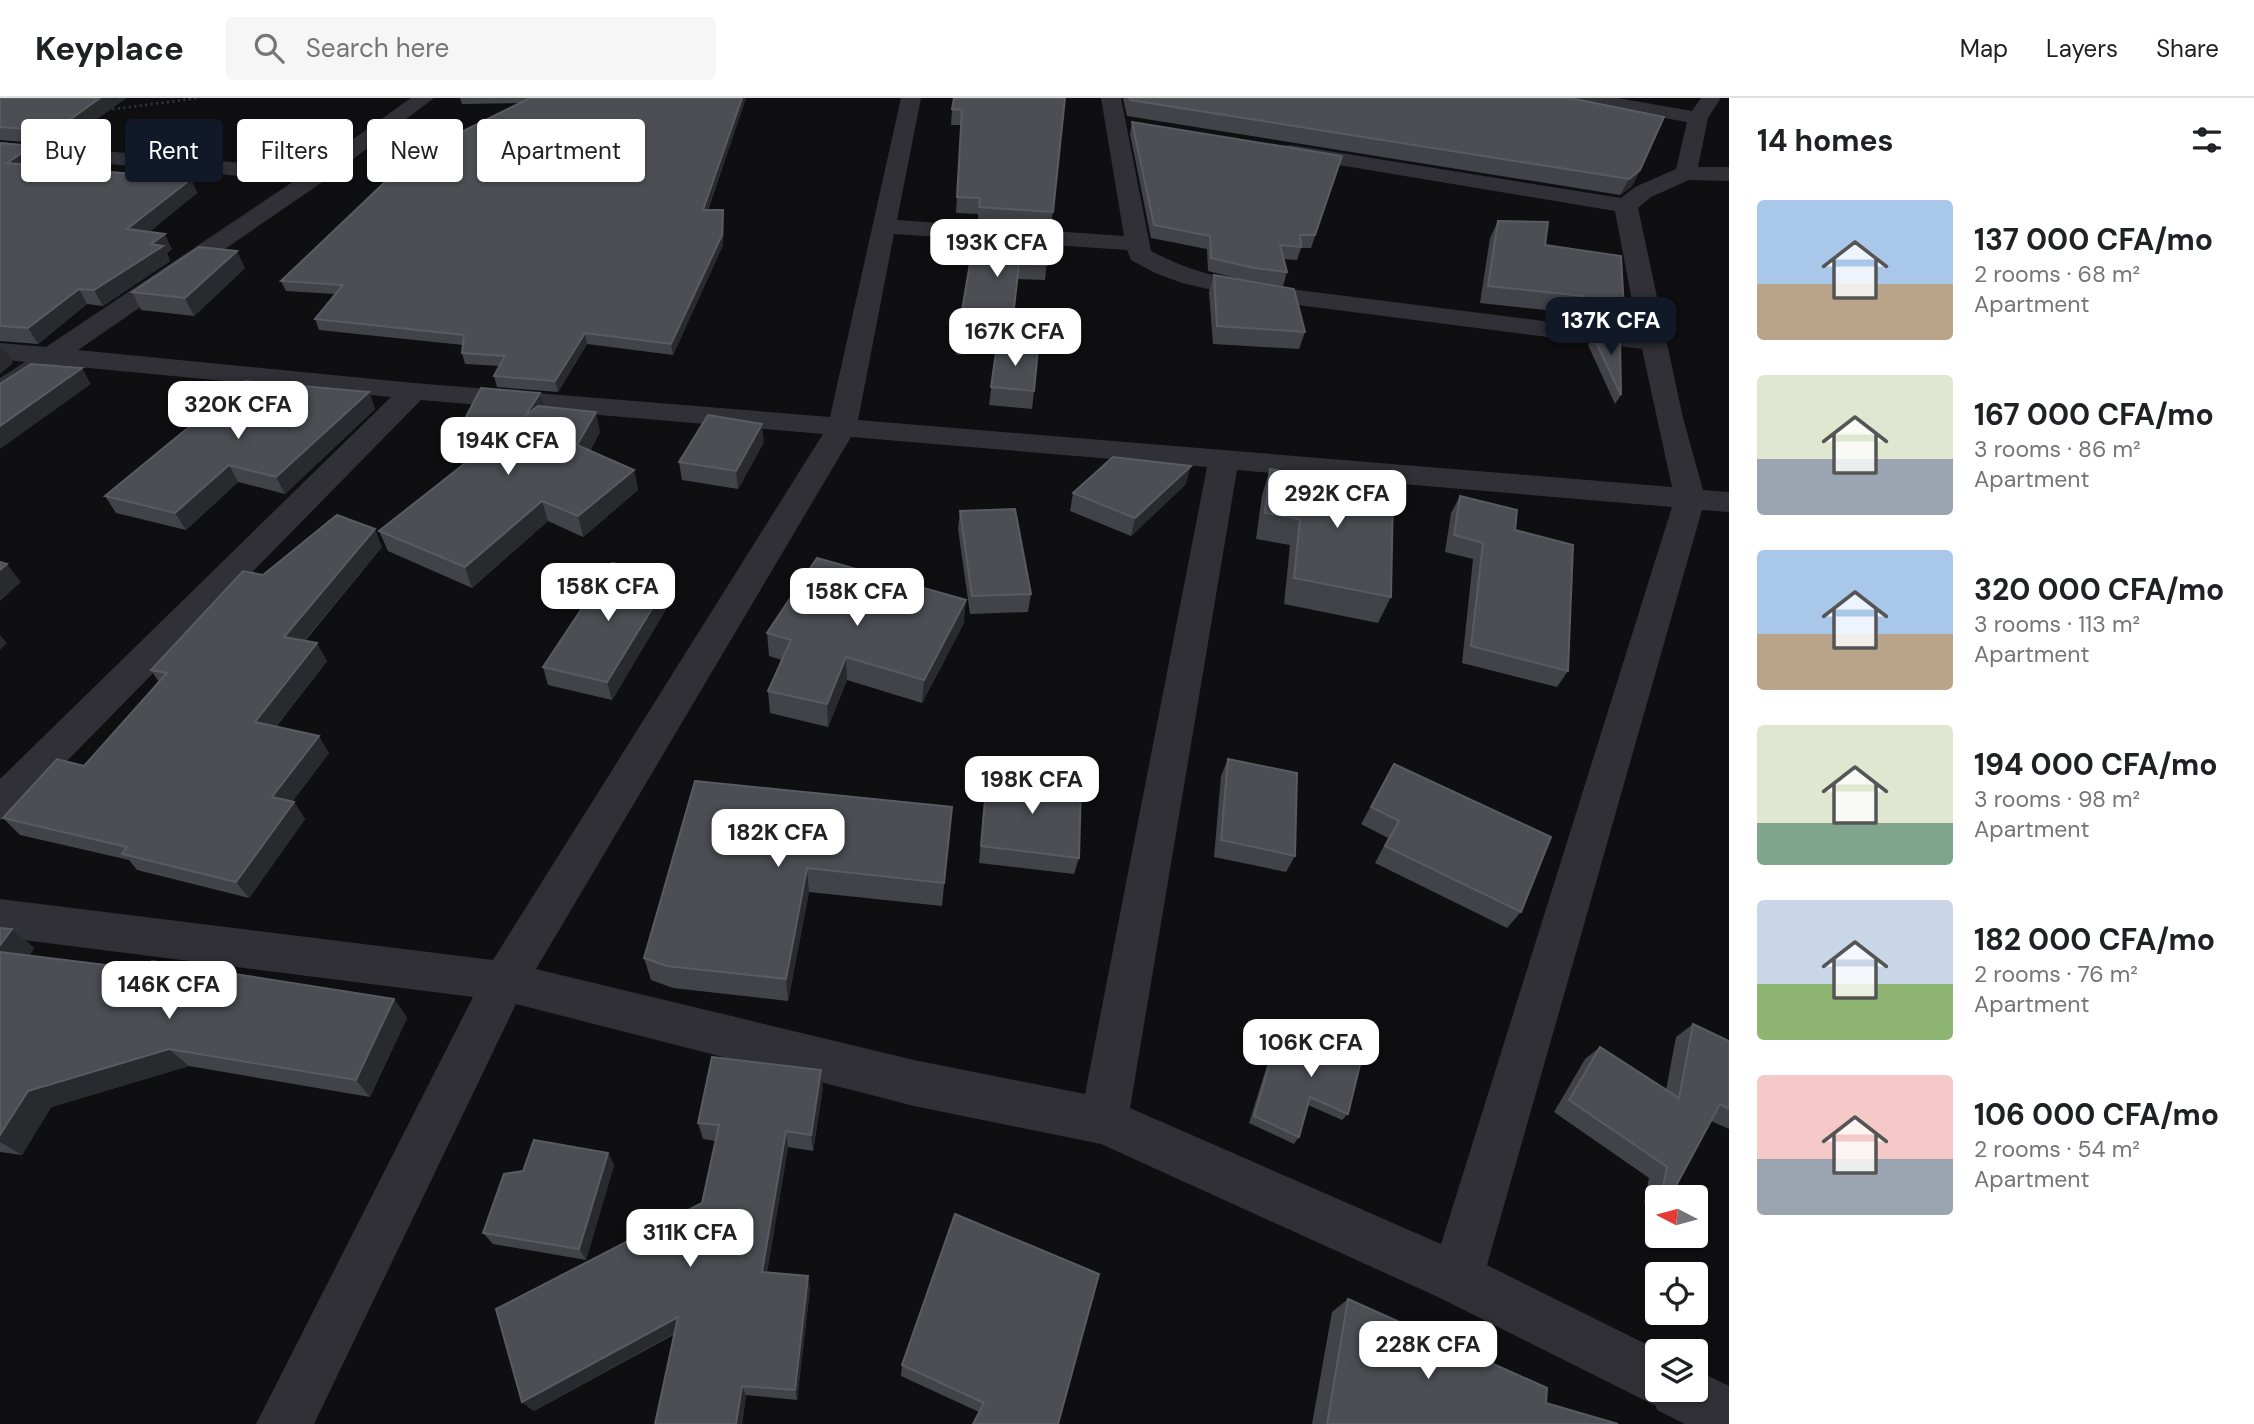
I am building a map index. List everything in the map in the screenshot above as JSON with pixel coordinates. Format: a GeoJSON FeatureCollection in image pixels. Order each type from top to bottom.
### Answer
{"type":"FeatureCollection","features":[{"type":"Feature","properties":{"kind":"street"},"geometry":{"type":"LineString","coordinates":[[353,149],[424,98]]}},
{"type":"Feature","properties":{"kind":"street"},"geometry":{"type":"LineString","coordinates":[[284,1424],[504,981],[842,428],[911,98]]}},
{"type":"Feature","properties":{"kind":"street"},"geometry":{"type":"LineString","coordinates":[[1583,98],[1704,108],[1686,173]]}},
{"type":"Feature","properties":{"kind":"street"},"geometry":{"type":"LineString","coordinates":[[1112,110],[1140,127]]}},
{"type":"Feature","properties":{"kind":"street"},"geometry":{"type":"LineString","coordinates":[[1112,110],[1140,255],[1157,266],[1251,291],[1654,344]]}},
{"type":"Feature","properties":{"kind":"street"},"geometry":{"type":"LineString","coordinates":[[0,148],[237,169]]}},
{"type":"Feature","properties":{"kind":"street"},"geometry":{"type":"LineString","coordinates":[[1275,149],[1626,206],[1643,192],[1686,173],[1729,174]]}},
{"type":"Feature","properties":{"kind":"street"},"geometry":{"type":"LineString","coordinates":[[0,391],[307,182]]}},
{"type":"Feature","properties":{"kind":"street"},"geometry":{"type":"LineString","coordinates":[[1457,1278],[1710,500],[1669,418],[1626,206]]}},
{"type":"Feature","properties":{"kind":"street"},"geometry":{"type":"LineString","coordinates":[[886,226],[1138,244]]}},
{"type":"Feature","properties":{"kind":"street"},"geometry":{"type":"LineString","coordinates":[[0,351],[414,391],[1710,500]]}},
{"type":"Feature","properties":{"kind":"street"},"geometry":{"type":"LineString","coordinates":[[0,804],[414,391]]}},
{"type":"Feature","properties":{"kind":"street"},"geometry":{"type":"LineString","coordinates":[[1104,1121],[1224,459]]}},
{"type":"Feature","properties":{"kind":"street"},"geometry":{"type":"LineString","coordinates":[[0,918],[504,981],[914,1083],[1104,1121],[1457,1278],[1645,1374]]}},
{"type":"Feature","properties":{"kind":"street"},"geometry":{"type":"LineString","coordinates":[[1701,1402],[1729,1416]]}},
{"type":"Feature","properties":{"kind":"path"},"geometry":{"type":"LineString","coordinates":[[108,110],[199,98]]}},
{"type":"Feature","properties":{"kind":"building"},"geometry":{"type":"Polygon","coordinates":[[[0,98],[100,98],[71,119],[21,119],[21,129],[0,127],[0,98]]]}},
{"type":"Feature","properties":{"kind":"building"},"geometry":{"type":"Polygon","coordinates":[[[530,98],[742,98],[703,210],[723,210],[722,235],[671,344],[585,333],[555,381],[494,376],[505,356],[462,353],[464,335],[315,319],[343,285],[281,281],[385,182],[463,182],[463,131],[477,124],[477,182],[645,182],[645,119],[487,119],[530,98]]]}},
{"type":"Feature","properties":{"kind":"building"},"geometry":{"type":"Polygon","coordinates":[[[954,98],[1065,98],[1053,212],[979,207],[980,198],[957,197],[962,110],[952,109],[954,98]]]}},
{"type":"Feature","properties":{"kind":"building"},"geometry":{"type":"Polygon","coordinates":[[[1129,98],[1570,98],[1664,117],[1640,170],[1629,179],[1129,98]]]}},
{"type":"Feature","properties":{"kind":"building"},"geometry":{"type":"Polygon","coordinates":[[[1132,122],[1342,156],[1315,235],[1300,235],[1301,247],[1280,245],[1287,272],[1211,258],[1210,236],[1154,225],[1132,122]]]}},
{"type":"Feature","properties":{"kind":"building"},"geometry":{"type":"Polygon","coordinates":[[[0,143],[21,145],[21,153],[7,163],[21,164],[21,182],[111,182],[111,172],[125,173],[125,182],[187,182],[127,229],[165,234],[151,244],[163,246],[94,290],[79,289],[28,328],[0,326],[0,143]]]}},
{"type":"Feature","properties":{"kind":"building"},"geometry":{"type":"Polygon","coordinates":[[[1498,221],[1548,222],[1545,245],[1621,256],[1624,310],[1588,305],[1583,296],[1488,286],[1498,221]]]}},
{"type":"Feature","properties":{"kind":"building"},"geometry":{"type":"Polygon","coordinates":[[[976,228],[1050,233],[1047,265],[1019,264],[1011,334],[957,340],[976,228]]]}},
{"type":"Feature","properties":{"kind":"building"},"geometry":{"type":"Polygon","coordinates":[[[199,247],[237,251],[185,298],[132,292],[199,247]]]}},
{"type":"Feature","properties":{"kind":"building"},"geometry":{"type":"Polygon","coordinates":[[[1214,275],[1294,289],[1305,332],[1217,326],[1214,275]]]}},
{"type":"Feature","properties":{"kind":"building"},"geometry":{"type":"Polygon","coordinates":[[[1593,336],[1620,339],[1621,395],[1593,336]]]}},
{"type":"Feature","properties":{"kind":"building"},"geometry":{"type":"Polygon","coordinates":[[[997,345],[1038,349],[1034,391],[991,387],[997,345]]]}},
{"type":"Feature","properties":{"kind":"building"},"geometry":{"type":"Polygon","coordinates":[[[31,364],[82,368],[0,426],[0,384],[31,364]]]}},
{"type":"Feature","properties":{"kind":"building"},"geometry":{"type":"Polygon","coordinates":[[[245,381],[369,392],[276,477],[229,465],[175,513],[105,496],[245,381]]]}},
{"type":"Feature","properties":{"kind":"building"},"geometry":{"type":"Polygon","coordinates":[[[481,388],[540,393],[525,416],[538,406],[596,412],[577,445],[634,470],[578,516],[542,501],[465,567],[379,531],[501,435],[458,432],[481,388]]]}},
{"type":"Feature","properties":{"kind":"building"},"geometry":{"type":"Polygon","coordinates":[[[708,415],[762,424],[736,471],[679,462],[708,415]]]}},
{"type":"Feature","properties":{"kind":"building"},"geometry":{"type":"Polygon","coordinates":[[[1113,457],[1191,466],[1135,518],[1073,493],[1113,457]]]}},
{"type":"Feature","properties":{"kind":"building"},"geometry":{"type":"Polygon","coordinates":[[[1270,469],[1393,491],[1391,597],[1294,578],[1300,519],[1265,513],[1270,469]]]}},
{"type":"Feature","properties":{"kind":"building"},"geometry":{"type":"Polygon","coordinates":[[[1460,496],[1517,510],[1515,530],[1573,545],[1568,671],[1471,646],[1483,543],[1454,535],[1460,496]]]}},
{"type":"Feature","properties":{"kind":"building"},"geometry":{"type":"Polygon","coordinates":[[[1015,509],[1031,594],[972,596],[960,511],[1015,509]]]}},
{"type":"Feature","properties":{"kind":"building"},"geometry":{"type":"Polygon","coordinates":[[[337,515],[375,529],[284,637],[317,643],[255,722],[319,736],[272,797],[294,802],[236,882],[122,854],[127,847],[3,818],[57,759],[84,766],[167,673],[151,670],[243,571],[263,575],[337,515]]]}},
{"type":"Feature","properties":{"kind":"building"},"geometry":{"type":"Polygon","coordinates":[[[817,558],[966,600],[924,680],[846,657],[827,704],[768,691],[791,640],[767,633],[817,558]]]}},
{"type":"Feature","properties":{"kind":"building"},"geometry":{"type":"Polygon","coordinates":[[[612,563],[672,576],[607,682],[543,667],[612,563]]]}},
{"type":"Feature","properties":{"kind":"building"},"geometry":{"type":"Polygon","coordinates":[[[1228,759],[1297,773],[1295,856],[1221,840],[1228,759]]]}},
{"type":"Feature","properties":{"kind":"building"},"geometry":{"type":"Polygon","coordinates":[[[1394,764],[1551,837],[1521,912],[1385,846],[1399,821],[1371,807],[1394,764]]]}},
{"type":"Feature","properties":{"kind":"building"},"geometry":{"type":"Polygon","coordinates":[[[987,775],[1081,785],[1079,858],[981,846],[987,775]]]}},
{"type":"Feature","properties":{"kind":"building"},"geometry":{"type":"Polygon","coordinates":[[[695,781],[952,807],[944,883],[807,868],[786,979],[667,966],[644,958],[695,781]]]}},
{"type":"Feature","properties":{"kind":"building"},"geometry":{"type":"Polygon","coordinates":[[[0,928],[12,929],[0,945],[0,928]]]}},
{"type":"Feature","properties":{"kind":"building"},"geometry":{"type":"Polygon","coordinates":[[[0,952],[146,970],[152,961],[394,999],[356,1080],[169,1049],[28,1091],[0,1135],[0,952]]]}},
{"type":"Feature","properties":{"kind":"building"},"geometry":{"type":"Polygon","coordinates":[[[1310,1021],[1365,1044],[1348,1114],[1310,1097],[1299,1137],[1254,1116],[1273,1052],[1299,1063],[1310,1021]]]}},
{"type":"Feature","properties":{"kind":"building"},"geometry":{"type":"Polygon","coordinates":[[[1693,1024],[1729,1041],[1729,1109],[1720,1104],[1676,1185],[1663,1185],[1667,1167],[1569,1100],[1600,1047],[1679,1098],[1693,1024]]]}},
{"type":"Feature","properties":{"kind":"building"},"geometry":{"type":"Polygon","coordinates":[[[712,1057],[821,1070],[811,1135],[786,1131],[762,1272],[808,1276],[795,1390],[742,1386],[736,1424],[655,1424],[678,1317],[522,1402],[496,1309],[702,1203],[719,1125],[698,1123],[712,1057]]]}},
{"type":"Feature","properties":{"kind":"building"},"geometry":{"type":"Polygon","coordinates":[[[534,1140],[608,1153],[579,1249],[483,1233],[504,1174],[523,1171],[534,1140]]]}},
{"type":"Feature","properties":{"kind":"building"},"geometry":{"type":"Polygon","coordinates":[[[955,1214],[1099,1274],[1058,1424],[973,1424],[984,1403],[902,1365],[955,1214]]]}},
{"type":"Feature","properties":{"kind":"building"},"geometry":{"type":"Polygon","coordinates":[[[1348,1299],[1547,1388],[1546,1403],[1618,1424],[1327,1424],[1348,1299]]]}}]}
